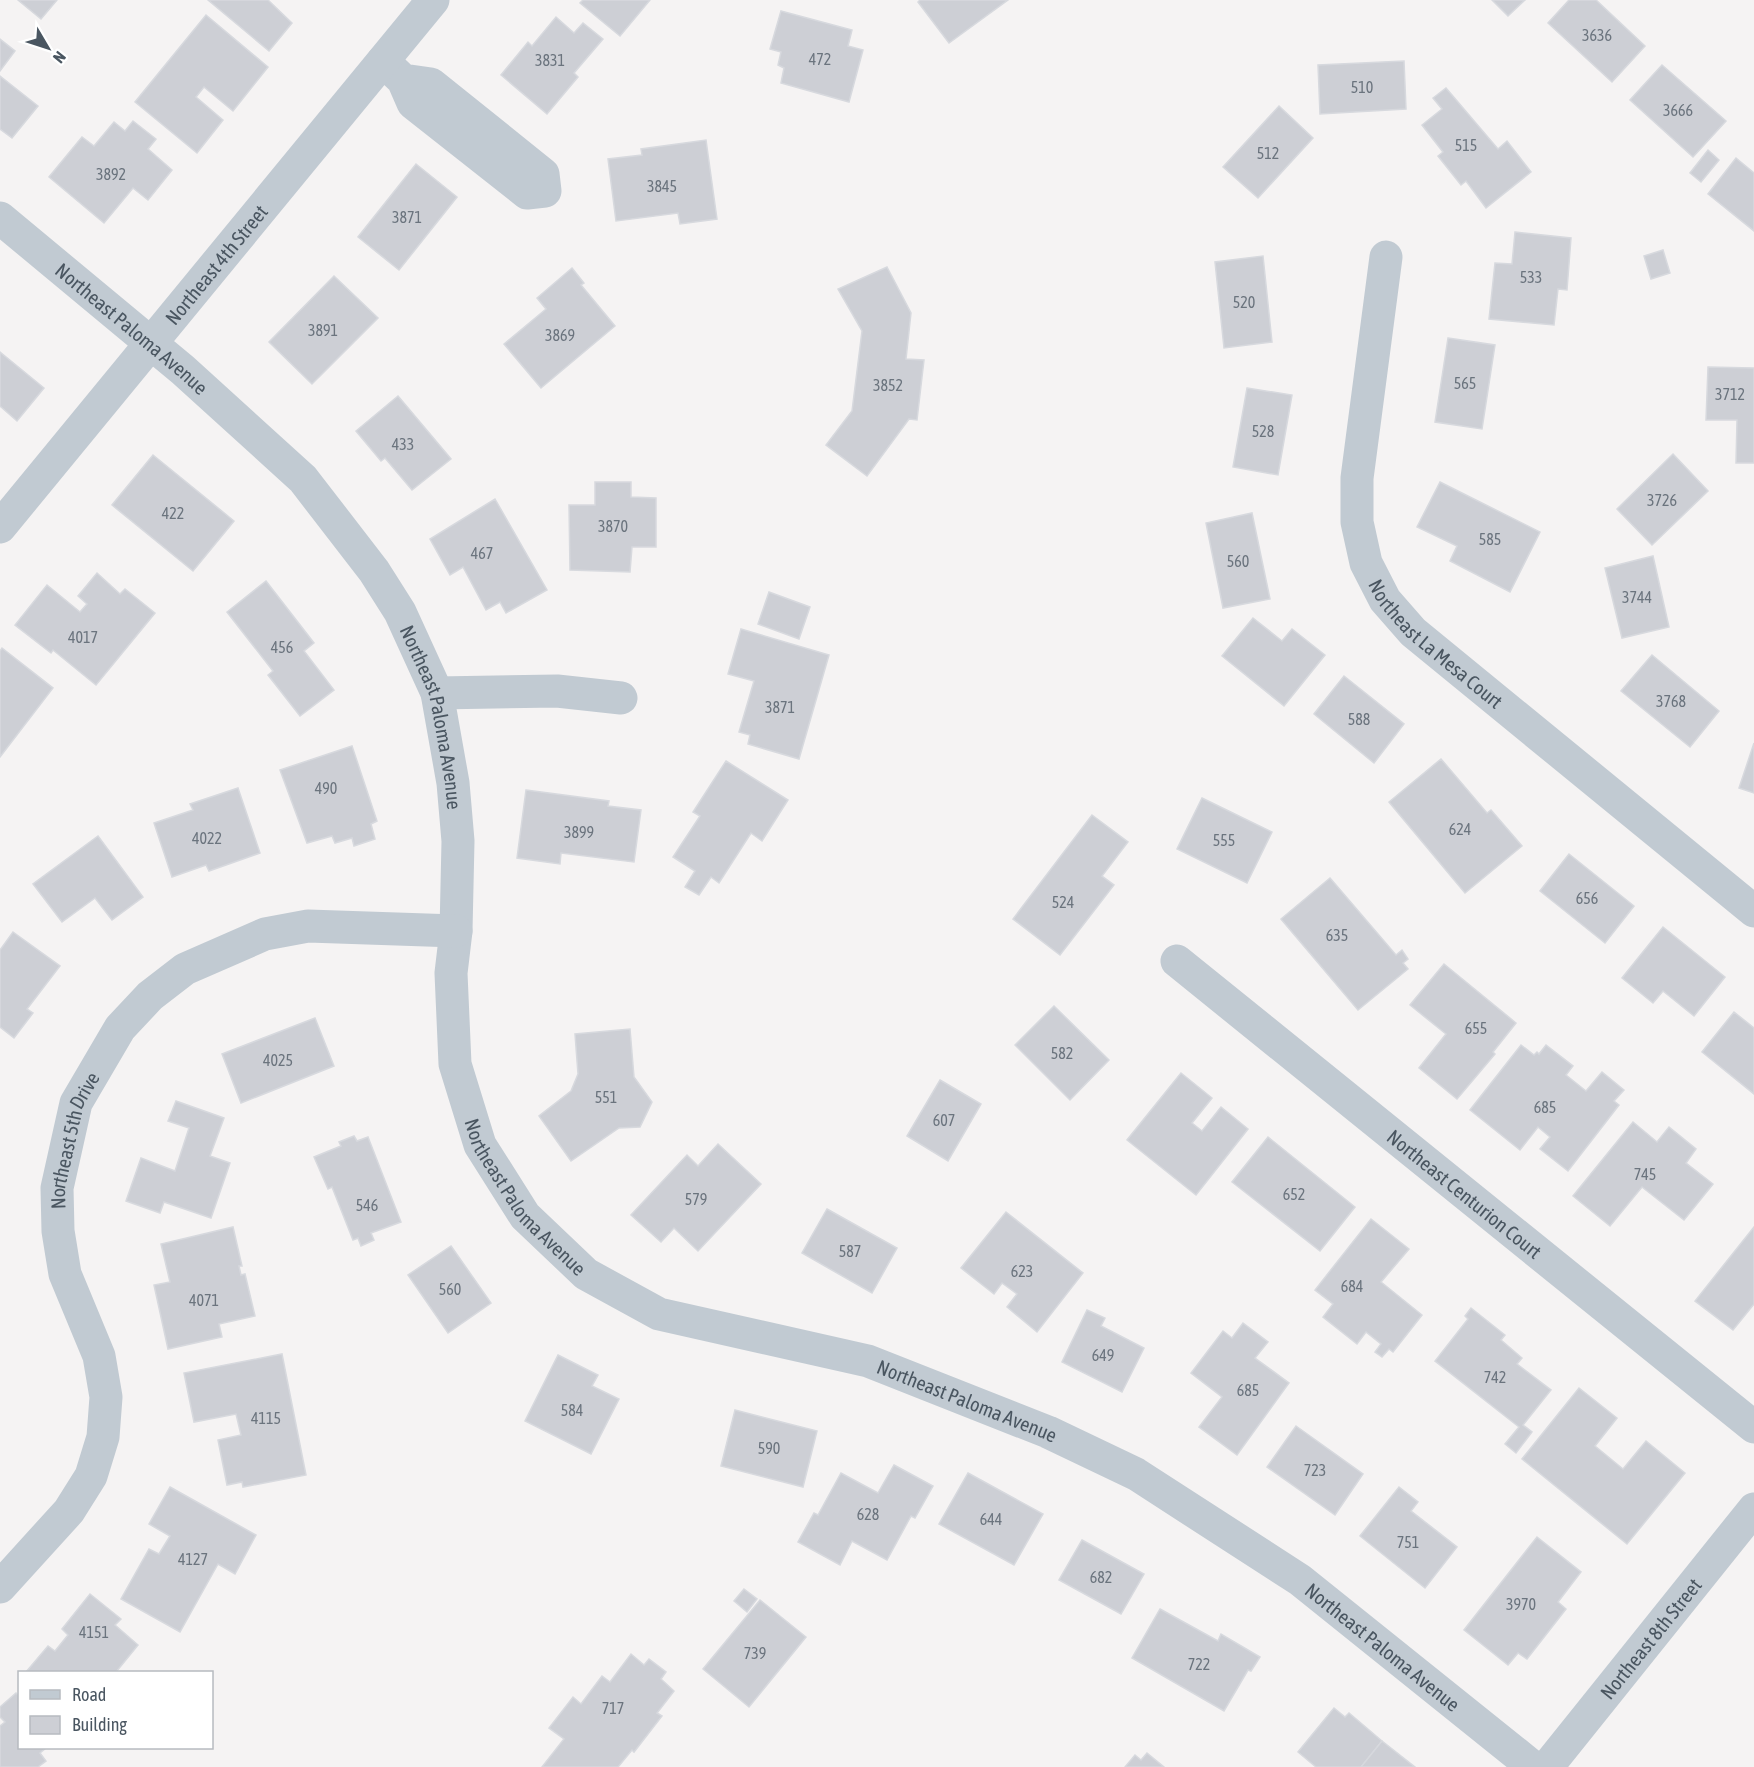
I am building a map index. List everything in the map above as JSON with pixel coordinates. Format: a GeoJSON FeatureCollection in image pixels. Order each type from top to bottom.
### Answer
{"type":"FeatureCollection","features":[{"type":"Feature","properties":{"kind":"street","name":"Northeast 4th Street"},"geometry":{"type":"LineString","coordinates":[[0,527],[150,342],[393,71],[433,0]]}},
{"type":"Feature","properties":{"kind":"street"},"geometry":{"type":"LineString","coordinates":[[393,71],[413,103],[527,193],[556,200]]}},
{"type":"Feature","properties":{"kind":"street","name":"Northeast Paloma Avenue"},"geometry":{"type":"LineString","coordinates":[[0,218],[150,342],[303,479],[379,579],[400,612],[437,693],[453,783],[458,841],[456,931],[451,973],[455,1065],[480,1145],[525,1216],[586,1274],[659,1314],[868,1361],[1048,1432],[1136,1474],[1300,1580],[1533,1767]]}},
{"type":"Feature","properties":{"kind":"street","name":"Northeast La Mesa Court"},"geometry":{"type":"LineString","coordinates":[[1386,257],[1357,489],[1357,522],[1366,563],[1385,600],[1413,632],[1754,911]]}},
{"type":"Feature","properties":{"kind":"street"},"geometry":{"type":"LineString","coordinates":[[437,693],[557,691],[621,698]]}},
{"type":"Feature","properties":{"kind":"street","name":"Northeast 5th Drive"},"geometry":{"type":"LineString","coordinates":[[0,1587],[69,1510],[91,1476],[104,1437],[106,1397],[101,1366],[65,1274],[58,1231],[57,1188],[76,1103],[120,1028],[150,996],[185,969],[265,934],[308,926],[456,931]]}},
{"type":"Feature","properties":{"kind":"street","name":"Northeast Centurion Court"},"geometry":{"type":"LineString","coordinates":[[1177,961],[1754,1427]]}},
{"type":"Feature","properties":{"kind":"street","name":"Northeast 8th Street"},"geometry":{"type":"LineString","coordinates":[[1547,1767],[1754,1509]]}},
{"type":"Feature","properties":{"kind":"building"},"geometry":{"type":"Polygon","coordinates":[[[18,0],[57,0],[41,19],[18,0]]]}},
{"type":"Feature","properties":{"kind":"building"},"geometry":{"type":"Polygon","coordinates":[[[208,0],[268,0],[292,23],[269,51],[208,0]]]}},
{"type":"Feature","properties":{"kind":"building"},"geometry":{"type":"Polygon","coordinates":[[[583,0],[650,0],[620,36],[580,3],[583,0]]]}},
{"type":"Feature","properties":{"kind":"building"},"geometry":{"type":"Polygon","coordinates":[[[920,0],[1008,0],[949,43],[918,2],[920,0]]]}},
{"type":"Feature","properties":{"kind":"building"},"geometry":{"type":"Polygon","coordinates":[[[1492,0],[1525,0],[1508,16],[1492,0]]]}},
{"type":"Feature","properties":{"kind":"building"},"geometry":{"type":"Polygon","coordinates":[[[1569,0],[1596,0],[1645,46],[1612,82],[1548,23],[1569,0]]]}},
{"type":"Feature","properties":{"kind":"building"},"geometry":{"type":"Polygon","coordinates":[[[781,11],[852,30],[848,46],[863,50],[849,102],[781,83],[784,68],[778,65],[781,52],[770,49],[781,11]]]}},
{"type":"Feature","properties":{"kind":"building"},"geometry":{"type":"Polygon","coordinates":[[[206,15],[268,67],[233,111],[204,87],[196,97],[223,120],[197,153],[135,102],[206,15]]]}},
{"type":"Feature","properties":{"kind":"building"},"geometry":{"type":"Polygon","coordinates":[[[556,17],[574,33],[583,23],[603,39],[574,73],[578,77],[547,114],[501,75],[528,42],[532,46],[556,17]]]}},
{"type":"Feature","properties":{"kind":"building"},"geometry":{"type":"Polygon","coordinates":[[[0,39],[15,51],[0,71],[0,39]]]}},
{"type":"Feature","properties":{"kind":"building"},"geometry":{"type":"Polygon","coordinates":[[[1404,61],[1406,109],[1320,114],[1318,65],[1404,61]]]}},
{"type":"Feature","properties":{"kind":"building"},"geometry":{"type":"Polygon","coordinates":[[[1662,65],[1726,121],[1693,157],[1630,100],[1662,65]]]}},
{"type":"Feature","properties":{"kind":"building"},"geometry":{"type":"Polygon","coordinates":[[[0,76],[38,106],[12,138],[0,129],[0,76]]]}},
{"type":"Feature","properties":{"kind":"building"},"geometry":{"type":"Polygon","coordinates":[[[1446,88],[1498,149],[1507,141],[1531,172],[1486,208],[1466,181],[1461,185],[1438,156],[1443,152],[1422,125],[1442,109],[1433,98],[1446,88]]]}},
{"type":"Feature","properties":{"kind":"building"},"geometry":{"type":"Polygon","coordinates":[[[1279,106],[1313,138],[1258,198],[1223,167],[1279,106]]]}},
{"type":"Feature","properties":{"kind":"building"},"geometry":{"type":"Polygon","coordinates":[[[133,121],[156,139],[148,149],[172,170],[148,200],[133,188],[104,223],[49,177],[82,137],[94,146],[114,122],[125,131],[133,121]]]}},
{"type":"Feature","properties":{"kind":"building"},"geometry":{"type":"Polygon","coordinates":[[[706,140],[717,219],[680,224],[678,213],[616,221],[608,159],[642,155],[641,149],[706,140]]]}},
{"type":"Feature","properties":{"kind":"building"},"geometry":{"type":"Polygon","coordinates":[[[1708,150],[1719,160],[1701,182],[1690,173],[1708,150]]]}},
{"type":"Feature","properties":{"kind":"building"},"geometry":{"type":"Polygon","coordinates":[[[1736,158],[1754,173],[1754,231],[1708,194],[1736,158]]]}},
{"type":"Feature","properties":{"kind":"building"},"geometry":{"type":"Polygon","coordinates":[[[416,164],[457,197],[399,270],[358,237],[416,164]]]}},
{"type":"Feature","properties":{"kind":"building"},"geometry":{"type":"Polygon","coordinates":[[[1515,232],[1571,238],[1567,290],[1558,289],[1554,325],[1489,319],[1495,263],[1512,264],[1515,232]]]}},
{"type":"Feature","properties":{"kind":"building"},"geometry":{"type":"Polygon","coordinates":[[[1663,250],[1670,273],[1651,279],[1644,256],[1663,250]]]}},
{"type":"Feature","properties":{"kind":"building"},"geometry":{"type":"Polygon","coordinates":[[[1263,256],[1272,342],[1224,348],[1215,262],[1263,256]]]}},
{"type":"Feature","properties":{"kind":"building"},"geometry":{"type":"Polygon","coordinates":[[[887,267],[911,313],[906,359],[924,360],[917,420],[909,419],[867,476],[826,445],[852,411],[862,331],[838,289],[887,267]]]}},
{"type":"Feature","properties":{"kind":"building"},"geometry":{"type":"Polygon","coordinates":[[[572,268],[584,283],[581,285],[615,326],[541,388],[504,344],[546,309],[537,298],[572,268]]]}},
{"type":"Feature","properties":{"kind":"building"},"geometry":{"type":"Polygon","coordinates":[[[334,276],[378,318],[312,384],[269,342],[334,276]]]}},
{"type":"Feature","properties":{"kind":"building"},"geometry":{"type":"Polygon","coordinates":[[[1448,338],[1495,345],[1482,429],[1435,422],[1448,338]]]}},
{"type":"Feature","properties":{"kind":"building"},"geometry":{"type":"Polygon","coordinates":[[[0,352],[44,388],[17,421],[0,406],[0,352]]]}},
{"type":"Feature","properties":{"kind":"building"},"geometry":{"type":"Polygon","coordinates":[[[1708,367],[1754,368],[1754,463],[1736,463],[1737,420],[1706,420],[1708,367]]]}},
{"type":"Feature","properties":{"kind":"building"},"geometry":{"type":"Polygon","coordinates":[[[1247,388],[1292,395],[1278,475],[1233,467],[1247,388]]]}},
{"type":"Feature","properties":{"kind":"building"},"geometry":{"type":"Polygon","coordinates":[[[398,396],[451,459],[412,490],[385,458],[381,461],[356,431],[398,396]]]}},
{"type":"Feature","properties":{"kind":"building"},"geometry":{"type":"Polygon","coordinates":[[[1673,454],[1708,491],[1652,545],[1617,509],[1673,454]]]}},
{"type":"Feature","properties":{"kind":"building"},"geometry":{"type":"Polygon","coordinates":[[[153,455],[234,521],[193,571],[112,505],[153,455]]]}},
{"type":"Feature","properties":{"kind":"building"},"geometry":{"type":"Polygon","coordinates":[[[595,482],[631,482],[631,497],[656,498],[656,547],[632,547],[630,572],[570,570],[569,505],[595,505],[595,482]]]}},
{"type":"Feature","properties":{"kind":"building"},"geometry":{"type":"Polygon","coordinates":[[[1440,482],[1540,532],[1510,592],[1450,561],[1457,546],[1417,527],[1440,482]]]}},
{"type":"Feature","properties":{"kind":"building"},"geometry":{"type":"Polygon","coordinates":[[[495,499],[547,590],[506,613],[500,602],[486,610],[463,567],[450,575],[430,539],[495,499]]]}},
{"type":"Feature","properties":{"kind":"building"},"geometry":{"type":"Polygon","coordinates":[[[1252,513],[1270,599],[1223,608],[1206,523],[1252,513]]]}},
{"type":"Feature","properties":{"kind":"building"},"geometry":{"type":"Polygon","coordinates":[[[1653,556],[1669,627],[1622,638],[1605,568],[1653,556]]]}},
{"type":"Feature","properties":{"kind":"building"},"geometry":{"type":"Polygon","coordinates":[[[97,573],[120,594],[125,589],[155,613],[96,685],[53,650],[51,653],[15,625],[47,585],[80,612],[87,604],[78,596],[97,573]]]}},
{"type":"Feature","properties":{"kind":"building"},"geometry":{"type":"Polygon","coordinates":[[[266,581],[314,643],[304,651],[334,690],[300,716],[268,675],[273,671],[227,612],[266,581]]]}},
{"type":"Feature","properties":{"kind":"building"},"geometry":{"type":"Polygon","coordinates":[[[769,592],[810,607],[799,639],[758,624],[769,592]]]}},
{"type":"Feature","properties":{"kind":"building"},"geometry":{"type":"Polygon","coordinates":[[[1253,618],[1282,641],[1292,629],[1325,655],[1284,706],[1222,656],[1253,618]]]}},
{"type":"Feature","properties":{"kind":"building"},"geometry":{"type":"Polygon","coordinates":[[[741,629],[829,655],[799,759],[748,744],[750,735],[739,732],[754,681],[728,674],[741,629]]]}},
{"type":"Feature","properties":{"kind":"building"},"geometry":{"type":"Polygon","coordinates":[[[2,648],[53,688],[0,757],[0,651],[2,648]]]}},
{"type":"Feature","properties":{"kind":"building"},"geometry":{"type":"Polygon","coordinates":[[[1652,655],[1719,711],[1690,747],[1621,691],[1652,655]]]}},
{"type":"Feature","properties":{"kind":"building"},"geometry":{"type":"Polygon","coordinates":[[[1344,676],[1404,724],[1374,763],[1314,714],[1344,676]]]}},
{"type":"Feature","properties":{"kind":"building"},"geometry":{"type":"Polygon","coordinates":[[[1754,743],[1754,793],[1739,788],[1754,743]]]}},
{"type":"Feature","properties":{"kind":"building"},"geometry":{"type":"Polygon","coordinates":[[[352,746],[377,821],[371,824],[375,839],[354,846],[352,838],[335,843],[332,836],[307,843],[280,770],[352,746]]]}},
{"type":"Feature","properties":{"kind":"building"},"geometry":{"type":"Polygon","coordinates":[[[1441,759],[1487,813],[1491,810],[1522,846],[1465,893],[1389,802],[1441,759]]]}},
{"type":"Feature","properties":{"kind":"building"},"geometry":{"type":"Polygon","coordinates":[[[726,761],[788,800],[762,841],[751,833],[719,883],[711,877],[699,895],[685,887],[695,871],[673,857],[700,816],[693,812],[726,761]]]}},
{"type":"Feature","properties":{"kind":"building"},"geometry":{"type":"Polygon","coordinates":[[[238,788],[260,853],[209,871],[206,865],[172,877],[154,823],[193,810],[190,804],[238,788]]]}},
{"type":"Feature","properties":{"kind":"building"},"geometry":{"type":"Polygon","coordinates":[[[526,790],[609,801],[608,806],[641,810],[634,862],[561,853],[560,864],[517,858],[526,790]]]}},
{"type":"Feature","properties":{"kind":"building"},"geometry":{"type":"Polygon","coordinates":[[[1202,798],[1272,832],[1247,883],[1177,849],[1202,798]]]}},
{"type":"Feature","properties":{"kind":"building"},"geometry":{"type":"Polygon","coordinates":[[[1092,815],[1128,842],[1102,876],[1114,885],[1060,955],[1013,919],[1092,815]]]}},
{"type":"Feature","properties":{"kind":"building"},"geometry":{"type":"Polygon","coordinates":[[[98,836],[143,897],[112,920],[95,898],[62,922],[33,884],[98,836]]]}},
{"type":"Feature","properties":{"kind":"building"},"geometry":{"type":"Polygon","coordinates":[[[1569,854],[1634,906],[1605,943],[1540,891],[1569,854]]]}},
{"type":"Feature","properties":{"kind":"building"},"geometry":{"type":"Polygon","coordinates":[[[1330,878],[1396,955],[1402,950],[1408,959],[1403,963],[1408,969],[1358,1010],[1281,919],[1330,878]]]}},
{"type":"Feature","properties":{"kind":"building"},"geometry":{"type":"Polygon","coordinates":[[[1663,927],[1725,977],[1694,1016],[1663,991],[1653,1003],[1622,978],[1663,927]]]}},
{"type":"Feature","properties":{"kind":"building"},"geometry":{"type":"Polygon","coordinates":[[[13,932],[60,966],[27,1009],[33,1013],[14,1038],[0,1027],[0,950],[13,932]]]}},
{"type":"Feature","properties":{"kind":"building"},"geometry":{"type":"Polygon","coordinates":[[[1444,964],[1516,1023],[1493,1052],[1495,1054],[1457,1099],[1419,1068],[1446,1034],[1410,1005],[1444,964]]]}},
{"type":"Feature","properties":{"kind":"building"},"geometry":{"type":"Polygon","coordinates":[[[1054,1006],[1109,1060],[1070,1100],[1015,1045],[1054,1006]]]}},
{"type":"Feature","properties":{"kind":"building"},"geometry":{"type":"Polygon","coordinates":[[[1734,1012],[1754,1028],[1754,1094],[1702,1052],[1734,1012]]]}},
{"type":"Feature","properties":{"kind":"building"},"geometry":{"type":"Polygon","coordinates":[[[315,1018],[334,1066],[241,1103],[222,1054],[315,1018]]]}},
{"type":"Feature","properties":{"kind":"building"},"geometry":{"type":"Polygon","coordinates":[[[630,1029],[634,1077],[652,1102],[640,1127],[619,1128],[571,1161],[539,1116],[571,1091],[578,1074],[575,1034],[630,1029]]]}},
{"type":"Feature","properties":{"kind":"building"},"geometry":{"type":"Polygon","coordinates":[[[1521,1045],[1534,1055],[1537,1052],[1539,1054],[1546,1045],[1573,1066],[1566,1075],[1586,1091],[1602,1072],[1624,1090],[1614,1101],[1619,1105],[1568,1171],[1540,1149],[1550,1137],[1538,1127],[1520,1150],[1470,1110],[1521,1045]]]}},
{"type":"Feature","properties":{"kind":"building"},"geometry":{"type":"Polygon","coordinates":[[[1181,1073],[1212,1098],[1192,1123],[1202,1131],[1221,1107],[1248,1129],[1196,1195],[1127,1140],[1181,1073]]]}},
{"type":"Feature","properties":{"kind":"building"},"geometry":{"type":"Polygon","coordinates":[[[940,1080],[981,1104],[948,1161],[907,1136],[940,1080]]]}},
{"type":"Feature","properties":{"kind":"building"},"geometry":{"type":"Polygon","coordinates":[[[176,1101],[224,1118],[210,1156],[230,1163],[211,1218],[164,1202],[160,1213],[126,1201],[141,1158],[175,1171],[189,1128],[168,1121],[176,1101]]]}},
{"type":"Feature","properties":{"kind":"building"},"geometry":{"type":"Polygon","coordinates":[[[1633,1122],[1657,1142],[1669,1127],[1696,1149],[1686,1163],[1713,1184],[1684,1220],[1642,1187],[1610,1226],[1573,1196],[1633,1122]]]}},
{"type":"Feature","properties":{"kind":"building"},"geometry":{"type":"Polygon","coordinates":[[[354,1136],[357,1141],[368,1137],[401,1222],[371,1233],[374,1240],[361,1246],[358,1238],[353,1240],[332,1187],[328,1189],[314,1157],[341,1146],[339,1142],[354,1136]]]}},
{"type":"Feature","properties":{"kind":"building"},"geometry":{"type":"Polygon","coordinates":[[[1268,1137],[1355,1207],[1320,1251],[1232,1182],[1268,1137]]]}},
{"type":"Feature","properties":{"kind":"building"},"geometry":{"type":"Polygon","coordinates":[[[718,1144],[761,1184],[698,1251],[674,1228],[661,1242],[631,1215],[687,1155],[698,1166],[718,1144]]]}},
{"type":"Feature","properties":{"kind":"building"},"geometry":{"type":"Polygon","coordinates":[[[827,1209],[897,1248],[872,1293],[802,1253],[827,1209]]]}},
{"type":"Feature","properties":{"kind":"building"},"geometry":{"type":"Polygon","coordinates":[[[1006,1212],[1083,1273],[1037,1332],[1007,1307],[1017,1294],[1002,1283],[994,1294],[961,1268],[1006,1212]]]}},
{"type":"Feature","properties":{"kind":"building"},"geometry":{"type":"Polygon","coordinates":[[[1371,1219],[1409,1249],[1381,1282],[1422,1315],[1393,1352],[1389,1349],[1382,1357],[1375,1352],[1381,1344],[1366,1332],[1357,1344],[1323,1317],[1333,1304],[1315,1290],[1371,1219]]]}},
{"type":"Feature","properties":{"kind":"building"},"geometry":{"type":"Polygon","coordinates":[[[233,1227],[242,1266],[239,1266],[241,1275],[245,1274],[255,1316],[219,1324],[222,1337],[168,1349],[154,1285],[170,1282],[161,1244],[233,1227]]]}},
{"type":"Feature","properties":{"kind":"building"},"geometry":{"type":"Polygon","coordinates":[[[1754,1227],[1754,1304],[1733,1330],[1695,1301],[1754,1227]]]}},
{"type":"Feature","properties":{"kind":"building"},"geometry":{"type":"Polygon","coordinates":[[[451,1246],[491,1303],[448,1333],[408,1275],[451,1246]]]}},
{"type":"Feature","properties":{"kind":"building"},"geometry":{"type":"Polygon","coordinates":[[[1471,1308],[1505,1335],[1501,1340],[1522,1358],[1517,1364],[1551,1390],[1523,1425],[1532,1432],[1516,1453],[1505,1444],[1519,1427],[1435,1361],[1468,1319],[1465,1316],[1471,1308]]]}},
{"type":"Feature","properties":{"kind":"building"},"geometry":{"type":"Polygon","coordinates":[[[1087,1310],[1105,1318],[1101,1326],[1144,1348],[1122,1392],[1062,1362],[1087,1310]]]}},
{"type":"Feature","properties":{"kind":"building"},"geometry":{"type":"Polygon","coordinates":[[[1243,1323],[1268,1342],[1255,1358],[1289,1383],[1237,1455],[1199,1427],[1222,1397],[1191,1373],[1223,1331],[1232,1338],[1243,1323]]]}},
{"type":"Feature","properties":{"kind":"building"},"geometry":{"type":"Polygon","coordinates":[[[282,1354],[306,1475],[243,1487],[242,1482],[227,1485],[218,1440],[241,1435],[236,1414],[194,1422],[184,1373],[282,1354]]]}},
{"type":"Feature","properties":{"kind":"building"},"geometry":{"type":"Polygon","coordinates":[[[558,1355],[598,1375],[592,1386],[619,1399],[591,1454],[525,1421],[558,1355]]]}},
{"type":"Feature","properties":{"kind":"building"},"geometry":{"type":"Polygon","coordinates":[[[1579,1388],[1617,1418],[1595,1446],[1623,1469],[1646,1441],[1685,1473],[1627,1544],[1522,1459],[1579,1388]]]}},
{"type":"Feature","properties":{"kind":"building"},"geometry":{"type":"Polygon","coordinates":[[[735,1410],[817,1431],[803,1487],[721,1466],[735,1410]]]}},
{"type":"Feature","properties":{"kind":"building"},"geometry":{"type":"Polygon","coordinates":[[[1296,1426],[1363,1474],[1335,1515],[1267,1467],[1296,1426]]]}},
{"type":"Feature","properties":{"kind":"building"},"geometry":{"type":"Polygon","coordinates":[[[894,1465],[933,1486],[915,1518],[911,1516],[887,1560],[852,1541],[840,1565],[798,1542],[814,1513],[818,1515],[841,1473],[878,1493],[894,1465]]]}},
{"type":"Feature","properties":{"kind":"building"},"geometry":{"type":"Polygon","coordinates":[[[968,1473],[1043,1514],[1014,1565],[939,1524],[968,1473]]]}},
{"type":"Feature","properties":{"kind":"building"},"geometry":{"type":"Polygon","coordinates":[[[170,1487],[256,1535],[235,1574],[218,1564],[180,1632],[121,1599],[149,1549],[159,1554],[170,1536],[149,1524],[170,1487]]]}},
{"type":"Feature","properties":{"kind":"building"},"geometry":{"type":"Polygon","coordinates":[[[1399,1487],[1418,1502],[1411,1511],[1457,1547],[1425,1588],[1360,1536],[1399,1487]]]}},
{"type":"Feature","properties":{"kind":"building"},"geometry":{"type":"Polygon","coordinates":[[[1537,1537],[1581,1572],[1558,1602],[1566,1609],[1527,1659],[1518,1653],[1508,1665],[1464,1630],[1537,1537]]]}},
{"type":"Feature","properties":{"kind":"building"},"geometry":{"type":"Polygon","coordinates":[[[1082,1540],[1144,1574],[1121,1614],[1059,1580],[1082,1540]]]}},
{"type":"Feature","properties":{"kind":"building"},"geometry":{"type":"Polygon","coordinates":[[[744,1589],[757,1599],[747,1612],[734,1601],[744,1589]]]}},
{"type":"Feature","properties":{"kind":"building"},"geometry":{"type":"Polygon","coordinates":[[[90,1594],[121,1619],[115,1625],[138,1645],[117,1671],[27,1671],[48,1646],[55,1651],[68,1635],[62,1629],[90,1594]]]}},
{"type":"Feature","properties":{"kind":"building"},"geometry":{"type":"Polygon","coordinates":[[[760,1600],[806,1637],[749,1707],[703,1669],[760,1600]]]}},
{"type":"Feature","properties":{"kind":"building"},"geometry":{"type":"Polygon","coordinates":[[[1160,1609],[1218,1641],[1221,1634],[1260,1657],[1251,1671],[1248,1670],[1224,1711],[1132,1658],[1160,1609]]]}},
{"type":"Feature","properties":{"kind":"building"},"geometry":{"type":"Polygon","coordinates":[[[631,1654],[644,1665],[649,1659],[666,1672],[661,1679],[674,1691],[657,1713],[662,1716],[634,1752],[632,1750],[618,1767],[542,1767],[564,1739],[549,1728],[573,1697],[581,1704],[602,1676],[610,1682],[631,1654]]]}},
{"type":"Feature","properties":{"kind":"building"},"geometry":{"type":"Polygon","coordinates":[[[16,1693],[18,1695],[18,1749],[45,1749],[40,1753],[46,1761],[38,1767],[0,1767],[0,1726],[5,1722],[0,1717],[0,1707],[16,1693]]]}},
{"type":"Feature","properties":{"kind":"building"},"geometry":{"type":"Polygon","coordinates":[[[1334,1708],[1345,1717],[1349,1713],[1382,1741],[1361,1767],[1316,1767],[1298,1752],[1334,1708]]]}},
{"type":"Feature","properties":{"kind":"building"},"geometry":{"type":"Polygon","coordinates":[[[1382,1741],[1415,1767],[1361,1767],[1382,1741]]]}},
{"type":"Feature","properties":{"kind":"building"},"geometry":{"type":"Polygon","coordinates":[[[1147,1753],[1164,1767],[1125,1767],[1135,1755],[1141,1760],[1147,1753]]]}}]}
